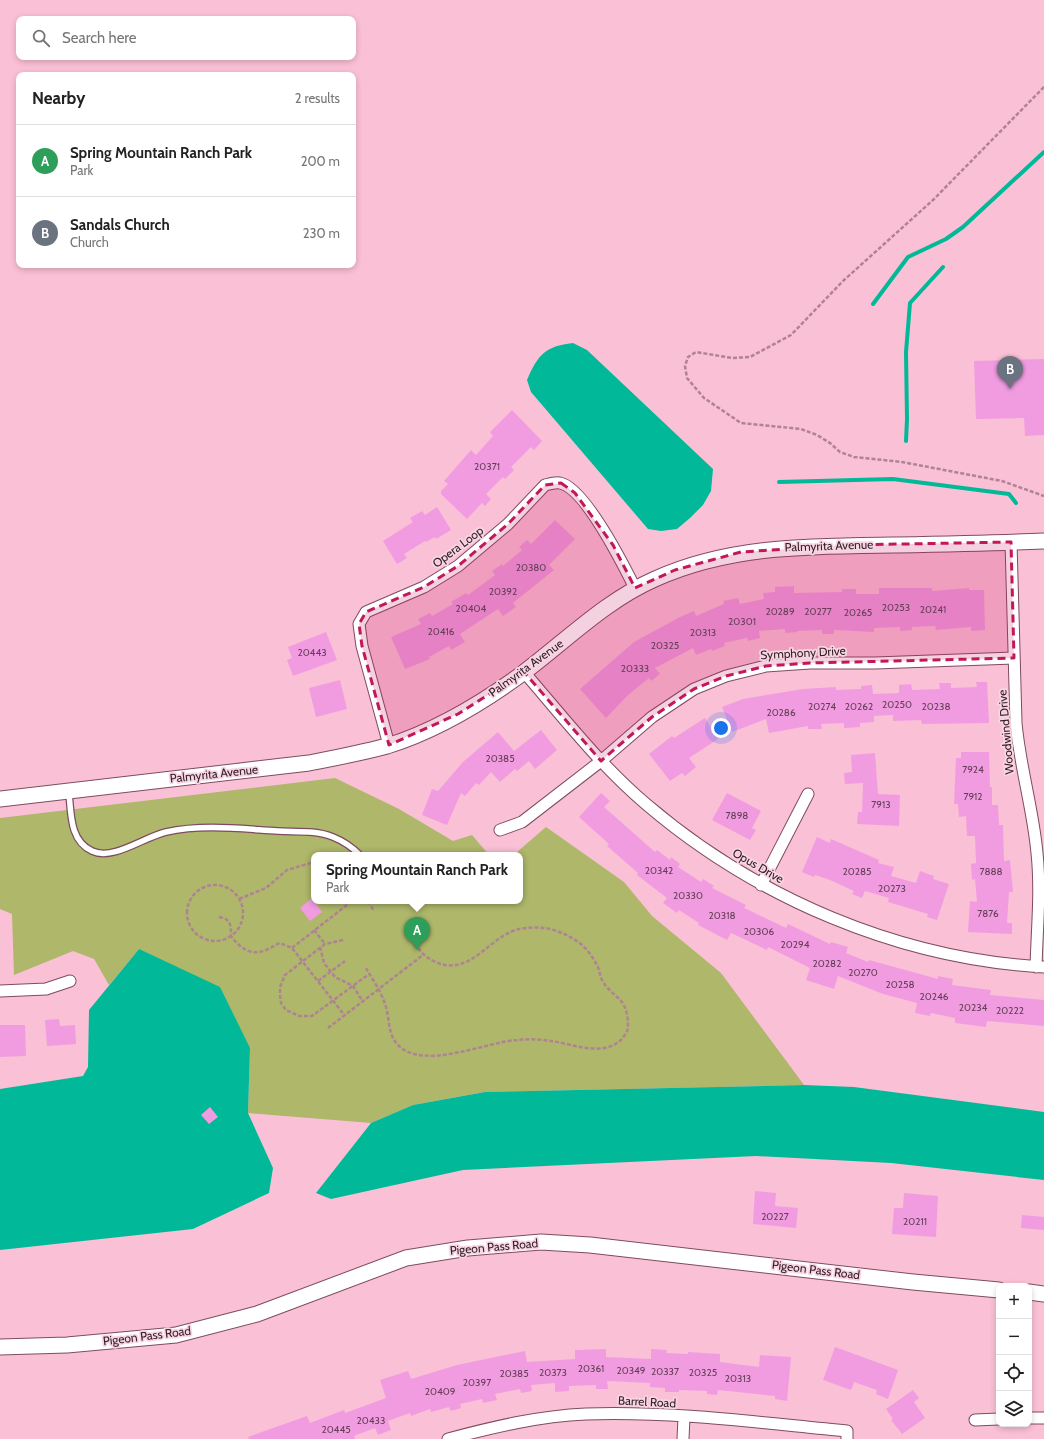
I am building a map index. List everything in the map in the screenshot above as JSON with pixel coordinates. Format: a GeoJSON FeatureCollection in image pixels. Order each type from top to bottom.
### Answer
{"type":"FeatureCollection","features":[{"type":"Feature","properties":{"kind":"street","name":"Opera Loop"},"geometry":{"type":"LineString","coordinates":[[389,745],[362,646],[359,624],[366,612],[424,587],[458,566],[508,524],[545,484],[560,483],[575,493],[613,545],[635,588]]}},
{"type":"Feature","properties":{"kind":"street","name":"Palmyrita Avenue"},"geometry":{"type":"LineString","coordinates":[[0,799],[309,763],[351,755],[389,745],[458,714],[477,703],[524,672],[601,610],[635,588],[675,570],[695,564],[748,551],[776,548],[1044,541]]}},
{"type":"Feature","properties":{"kind":"street","name":"Woodwind Drive"},"geometry":{"type":"LineString","coordinates":[[1011,542],[1018,745],[1033,819],[1038,855],[1040,967]]}},
{"type":"Feature","properties":{"kind":"street","name":"Symphony Drive"},"geometry":{"type":"LineString","coordinates":[[500,830],[522,822],[601,761],[652,717],[694,689],[726,676],[766,666],[1014,658]]}},
{"type":"Feature","properties":{"kind":"street","name":"Opus Drive"},"geometry":{"type":"LineString","coordinates":[[524,672],[601,761],[645,803],[729,866],[761,885],[811,909],[854,926],[917,946],[979,960],[1040,967]]}},
{"type":"Feature","properties":{"kind":"street"},"geometry":{"type":"LineString","coordinates":[[761,885],[808,794]]}},
{"type":"Feature","properties":{"kind":"street"},"geometry":{"type":"LineString","coordinates":[[0,991],[46,989],[70,981]]}},
{"type":"Feature","properties":{"kind":"street","name":"Pigeon Pass Road"},"geometry":{"type":"LineString","coordinates":[[0,1347],[67,1345],[176,1334],[257,1314],[406,1258],[468,1248],[541,1242],[590,1245],[913,1282],[996,1290]]}},
{"type":"Feature","properties":{"kind":"street"},"geometry":{"type":"LineString","coordinates":[[1032,1292],[1044,1294]]}},
{"type":"Feature","properties":{"kind":"street","name":"Barrel Road"},"geometry":{"type":"LineString","coordinates":[[448,1439],[484,1434],[541,1419],[585,1414],[641,1413],[847,1435]]}},
{"type":"Feature","properties":{"kind":"street"},"geometry":{"type":"LineString","coordinates":[[683,1439],[684,1417]]}},
{"type":"Feature","properties":{"kind":"street"},"geometry":{"type":"LineString","coordinates":[[1032,1418],[1044,1418]]}},
{"type":"Feature","properties":{"kind":"street"},"geometry":{"type":"LineString","coordinates":[[975,1420],[996,1419]]}},
{"type":"Feature","properties":{"kind":"lane"},"geometry":{"type":"LineString","coordinates":[[68,790],[74,830],[77,839],[88,849],[97,853],[112,853],[150,837],[193,828],[319,834],[343,841],[356,852]]}},
{"type":"Feature","properties":{"kind":"path"},"geometry":{"type":"LineString","coordinates":[[1044,87],[943,190],[843,281],[791,335],[750,357],[732,358],[696,352],[688,356],[685,366],[687,378],[704,398],[741,423],[801,429],[817,435],[830,443],[840,452],[854,457],[902,462],[1002,481],[1044,496]]}},
{"type":"Feature","properties":{"kind":"path"},"geometry":{"type":"LineString","coordinates":[[239,899],[266,888],[287,870],[311,863]]}},
{"type":"Feature","properties":{"kind":"path"},"geometry":{"type":"LineString","coordinates":[[212,886],[228,889],[239,899],[242,907],[241,923],[231,936],[216,941],[201,938],[190,927],[187,911],[192,897],[205,887],[212,886]]}},
{"type":"Feature","properties":{"kind":"path"},"geometry":{"type":"LineString","coordinates":[[292,948],[348,904]]}},
{"type":"Feature","properties":{"kind":"path"},"geometry":{"type":"LineString","coordinates":[[370,904],[374,912]]}},
{"type":"Feature","properties":{"kind":"path"},"geometry":{"type":"LineString","coordinates":[[219,917],[228,920],[231,924],[231,936],[239,946],[252,952],[265,951],[280,943],[292,948],[345,1016]]}},
{"type":"Feature","properties":{"kind":"path"},"geometry":{"type":"LineString","coordinates":[[366,968],[386,1004],[391,1033],[397,1045],[406,1051],[418,1055],[458,1053],[503,1042],[532,1039],[597,1049],[608,1048],[616,1044],[628,1030],[627,1017],[623,1003],[602,981],[598,967],[591,956],[582,944],[559,932],[538,928],[518,929],[496,941],[468,961],[458,966],[434,962],[422,955],[409,936]]}},
{"type":"Feature","properties":{"kind":"path"},"geometry":{"type":"LineString","coordinates":[[314,930],[325,944]]}},
{"type":"Feature","properties":{"kind":"path"},"geometry":{"type":"LineString","coordinates":[[343,940],[325,944],[285,975],[280,987],[281,1003],[286,1010],[299,1016],[312,1016],[369,974]]}},
{"type":"Feature","properties":{"kind":"path"},"geometry":{"type":"LineString","coordinates":[[320,948],[324,963],[335,978],[353,986],[363,1002]]}},
{"type":"Feature","properties":{"kind":"path"},"geometry":{"type":"LineString","coordinates":[[328,1028],[379,990],[422,955]]}},
{"type":"Feature","properties":{"kind":"path"},"geometry":{"type":"LineString","coordinates":[[318,981],[345,962]]}},
{"type":"Feature","properties":{"kind":"highlighted area"},"geometry":{"type":"Polygon","coordinates":[[[561,483],[575,493],[613,545],[635,588],[675,570],[741,552],[849,545],[1011,542],[1014,658],[810,663],[766,666],[726,676],[694,689],[652,717],[601,761],[524,672],[458,714],[389,745],[362,646],[359,624],[366,612],[424,587],[458,566],[508,524],[545,485],[561,483]]]}},
{"type":"Feature","properties":{"kind":"shaded area"},"geometry":{"type":"Polygon","coordinates":[[[573,343],[587,350],[713,469],[711,491],[703,505],[677,529],[661,531],[648,529],[531,392],[527,380],[539,358],[549,349],[563,344],[573,343]]]}},
{"type":"Feature","properties":{"kind":"shaded area"},"geometry":{"type":"Polygon","coordinates":[[[335,778],[399,809],[453,841],[472,835],[486,852],[311,852],[311,904],[523,904],[523,852],[517,852],[546,827],[624,882],[652,916],[721,973],[804,1085],[485,1092],[413,1105],[371,1123],[248,1113],[250,1048],[139,949],[109,985],[94,959],[73,951],[14,975],[12,914],[0,909],[0,818],[335,778]]]}},
{"type":"Feature","properties":{"kind":"shaded area"},"geometry":{"type":"Polygon","coordinates":[[[139,949],[220,987],[250,1048],[248,1113],[273,1168],[269,1193],[193,1229],[0,1250],[0,1089],[83,1076],[88,1067],[89,1010],[139,949]]]}},
{"type":"Feature","properties":{"kind":"shaded area"},"geometry":{"type":"Polygon","coordinates":[[[804,1085],[854,1087],[1044,1112],[1044,1180],[891,1163],[756,1156],[463,1170],[331,1199],[316,1193],[371,1123],[413,1105],[485,1092],[804,1085]]]}},
{"type":"Feature","properties":{"kind":"building"},"geometry":{"type":"Polygon","coordinates":[[[1044,359],[1044,435],[1025,436],[1024,418],[976,419],[974,361],[1044,359]]]}},
{"type":"Feature","properties":{"kind":"building"},"geometry":{"type":"Polygon","coordinates":[[[512,410],[542,441],[534,450],[531,447],[511,467],[514,470],[505,479],[503,477],[486,494],[491,499],[485,506],[482,503],[467,519],[441,494],[441,491],[448,484],[444,481],[471,450],[476,455],[493,436],[490,432],[512,410]]]}},
{"type":"Feature","properties":{"kind":"building"},"geometry":{"type":"Polygon","coordinates":[[[437,507],[451,530],[436,539],[435,537],[426,542],[425,541],[404,554],[407,558],[397,564],[383,541],[413,522],[410,518],[422,511],[425,515],[437,507]]]}},
{"type":"Feature","properties":{"kind":"building"},"geometry":{"type":"Polygon","coordinates":[[[555,520],[575,539],[549,565],[554,570],[513,603],[516,607],[503,616],[498,609],[460,634],[465,642],[451,650],[449,646],[429,657],[430,659],[405,669],[391,637],[421,624],[418,619],[430,613],[432,616],[453,604],[451,602],[466,593],[468,595],[495,575],[492,571],[502,564],[503,566],[522,550],[519,547],[527,540],[531,544],[555,520]]]}},
{"type":"Feature","properties":{"kind":"building"},"geometry":{"type":"Polygon","coordinates":[[[794,586],[794,593],[842,592],[842,589],[856,589],[856,594],[879,594],[879,588],[932,588],[932,591],[969,588],[969,590],[984,590],[985,630],[971,631],[971,627],[936,630],[935,626],[912,627],[912,630],[900,631],[900,627],[874,628],[874,632],[834,630],[834,634],[822,634],[822,630],[785,633],[785,629],[759,631],[760,638],[748,641],[747,638],[724,643],[725,646],[712,651],[711,649],[696,655],[693,648],[655,668],[660,674],[651,681],[649,678],[628,695],[606,718],[580,689],[634,642],[680,617],[694,611],[696,616],[724,604],[723,601],[738,598],[740,604],[764,599],[763,593],[775,592],[775,587],[794,586]]]}},
{"type":"Feature","properties":{"kind":"building"},"geometry":{"type":"Polygon","coordinates":[[[326,632],[337,660],[293,676],[287,660],[292,658],[288,647],[326,632]]]}},
{"type":"Feature","properties":{"kind":"building"},"geometry":{"type":"Polygon","coordinates":[[[340,680],[347,709],[316,717],[309,688],[340,680]]]}},
{"type":"Feature","properties":{"kind":"building"},"geometry":{"type":"Polygon","coordinates":[[[976,682],[987,682],[989,723],[922,724],[921,720],[893,721],[893,715],[874,716],[874,722],[860,723],[860,727],[844,728],[844,723],[821,724],[822,729],[808,729],[808,726],[769,733],[766,719],[732,732],[722,707],[743,699],[803,689],[836,687],[836,690],[861,689],[861,686],[872,685],[873,694],[899,693],[899,685],[911,684],[912,690],[940,689],[939,683],[951,683],[951,688],[977,687],[976,682]]]}},
{"type":"Feature","properties":{"kind":"building"},"geometry":{"type":"Polygon","coordinates":[[[705,718],[718,739],[689,758],[696,767],[685,776],[682,773],[670,781],[649,754],[672,736],[674,738],[705,718]]]}},
{"type":"Feature","properties":{"kind":"building"},"geometry":{"type":"Polygon","coordinates":[[[541,730],[557,750],[535,769],[529,761],[517,771],[515,769],[500,782],[491,772],[479,785],[476,783],[465,796],[461,793],[447,825],[422,815],[432,789],[438,791],[463,762],[498,732],[514,751],[541,730]]]}},
{"type":"Feature","properties":{"kind":"building"},"geometry":{"type":"Polygon","coordinates":[[[961,752],[989,752],[992,805],[998,805],[999,825],[1003,825],[1004,861],[1010,860],[1013,892],[1009,892],[1007,923],[1012,923],[1012,934],[968,932],[970,901],[977,902],[975,879],[972,880],[971,864],[976,863],[975,836],[967,836],[966,816],[959,817],[958,804],[954,804],[956,758],[961,758],[961,752]]]}},
{"type":"Feature","properties":{"kind":"building"},"geometry":{"type":"Polygon","coordinates":[[[875,753],[878,794],[900,795],[899,826],[857,824],[858,812],[862,812],[863,783],[845,784],[844,773],[852,772],[851,755],[875,753]]]}},
{"type":"Feature","properties":{"kind":"building"},"geometry":{"type":"Polygon","coordinates":[[[601,793],[610,801],[604,807],[655,852],[657,850],[670,860],[671,857],[680,864],[678,867],[701,882],[703,879],[714,886],[712,888],[746,905],[744,908],[786,928],[788,924],[830,944],[831,942],[848,947],[846,953],[868,962],[869,960],[938,979],[938,976],[953,979],[952,985],[991,990],[990,995],[1044,1000],[1044,1026],[987,1021],[986,1027],[955,1023],[955,1018],[931,1013],[930,1016],[915,1013],[917,1003],[883,994],[838,976],[834,989],[806,980],[810,968],[768,947],[767,950],[731,933],[727,940],[698,925],[699,923],[679,910],[677,913],[663,903],[667,898],[637,875],[638,873],[607,846],[609,844],[579,817],[601,793]]]}},
{"type":"Feature","properties":{"kind":"building"},"geometry":{"type":"Polygon","coordinates":[[[727,793],[761,811],[752,828],[756,830],[750,840],[712,820],[727,793]]]}},
{"type":"Feature","properties":{"kind":"building"},"geometry":{"type":"Polygon","coordinates":[[[817,837],[830,843],[831,839],[879,860],[878,863],[894,867],[891,876],[916,883],[920,871],[934,876],[933,879],[949,884],[937,920],[927,917],[928,914],[888,902],[889,898],[865,891],[862,898],[852,894],[854,891],[830,880],[815,875],[814,877],[802,872],[817,837]]]}},
{"type":"Feature","properties":{"kind":"building"},"geometry":{"type":"Polygon","coordinates":[[[311,899],[311,904],[316,904],[322,912],[310,921],[300,908],[311,899]]]}},
{"type":"Feature","properties":{"kind":"building"},"geometry":{"type":"Polygon","coordinates":[[[59,1019],[60,1026],[75,1025],[76,1044],[47,1046],[45,1020],[59,1019]]]}},
{"type":"Feature","properties":{"kind":"building"},"geometry":{"type":"Polygon","coordinates":[[[0,1025],[25,1025],[26,1056],[0,1057],[0,1025]]]}},
{"type":"Feature","properties":{"kind":"building"},"geometry":{"type":"Polygon","coordinates":[[[210,1107],[218,1117],[209,1124],[201,1115],[210,1107]]]}},
{"type":"Feature","properties":{"kind":"building"},"geometry":{"type":"Polygon","coordinates":[[[755,1191],[776,1193],[775,1206],[798,1208],[796,1228],[753,1224],[755,1191]]]}},
{"type":"Feature","properties":{"kind":"building"},"geometry":{"type":"Polygon","coordinates":[[[904,1193],[938,1196],[936,1237],[892,1234],[894,1208],[903,1208],[904,1193]]]}},
{"type":"Feature","properties":{"kind":"building"},"geometry":{"type":"Polygon","coordinates":[[[1022,1215],[1044,1217],[1044,1230],[1021,1228],[1022,1215]]]}},
{"type":"Feature","properties":{"kind":"building"},"geometry":{"type":"Polygon","coordinates":[[[835,1347],[898,1370],[888,1399],[876,1394],[877,1390],[854,1382],[851,1390],[823,1380],[835,1347]]]}},
{"type":"Feature","properties":{"kind":"building"},"geometry":{"type":"Polygon","coordinates":[[[606,1349],[606,1357],[651,1359],[651,1349],[667,1350],[666,1353],[688,1354],[688,1352],[720,1354],[720,1362],[759,1367],[760,1355],[791,1357],[787,1401],[775,1399],[775,1396],[718,1390],[717,1395],[707,1394],[707,1391],[679,1390],[679,1392],[665,1392],[665,1388],[650,1387],[650,1383],[607,1381],[608,1389],[596,1389],[596,1385],[569,1386],[569,1391],[555,1392],[555,1383],[531,1385],[532,1391],[521,1393],[520,1389],[495,1394],[497,1400],[483,1403],[482,1399],[460,1404],[461,1408],[451,1411],[449,1407],[431,1412],[430,1409],[411,1416],[410,1413],[388,1421],[391,1430],[378,1435],[375,1428],[354,1436],[355,1439],[249,1439],[248,1437],[307,1416],[310,1423],[344,1410],[345,1413],[386,1398],[380,1380],[408,1371],[411,1379],[457,1365],[525,1351],[527,1362],[575,1359],[575,1350],[606,1349]]]}},
{"type":"Feature","properties":{"kind":"building"},"geometry":{"type":"Polygon","coordinates":[[[913,1390],[919,1398],[914,1402],[925,1418],[902,1434],[891,1420],[893,1419],[886,1409],[913,1390]]]}},
{"type":"Feature","properties":{"kind":"waterway"},"geometry":{"type":"LineString","coordinates":[[873,304],[908,257],[946,239],[963,227],[1044,152]]}},
{"type":"Feature","properties":{"kind":"waterway"},"geometry":{"type":"LineString","coordinates":[[906,441],[906,352],[910,303],[943,267]]}},
{"type":"Feature","properties":{"kind":"waterway"},"geometry":{"type":"LineString","coordinates":[[779,482],[893,479],[1009,494],[1016,503]]}},
{"type":"Feature","properties":{"kind":"place","name":"Sandals Church"},"geometry":{"type":"Point","coordinates":[1010,389]}},
{"type":"Feature","properties":{"kind":"place","name":"Spring Mountain Ranch Park"},"geometry":{"type":"Point","coordinates":[417,950]}}]}
